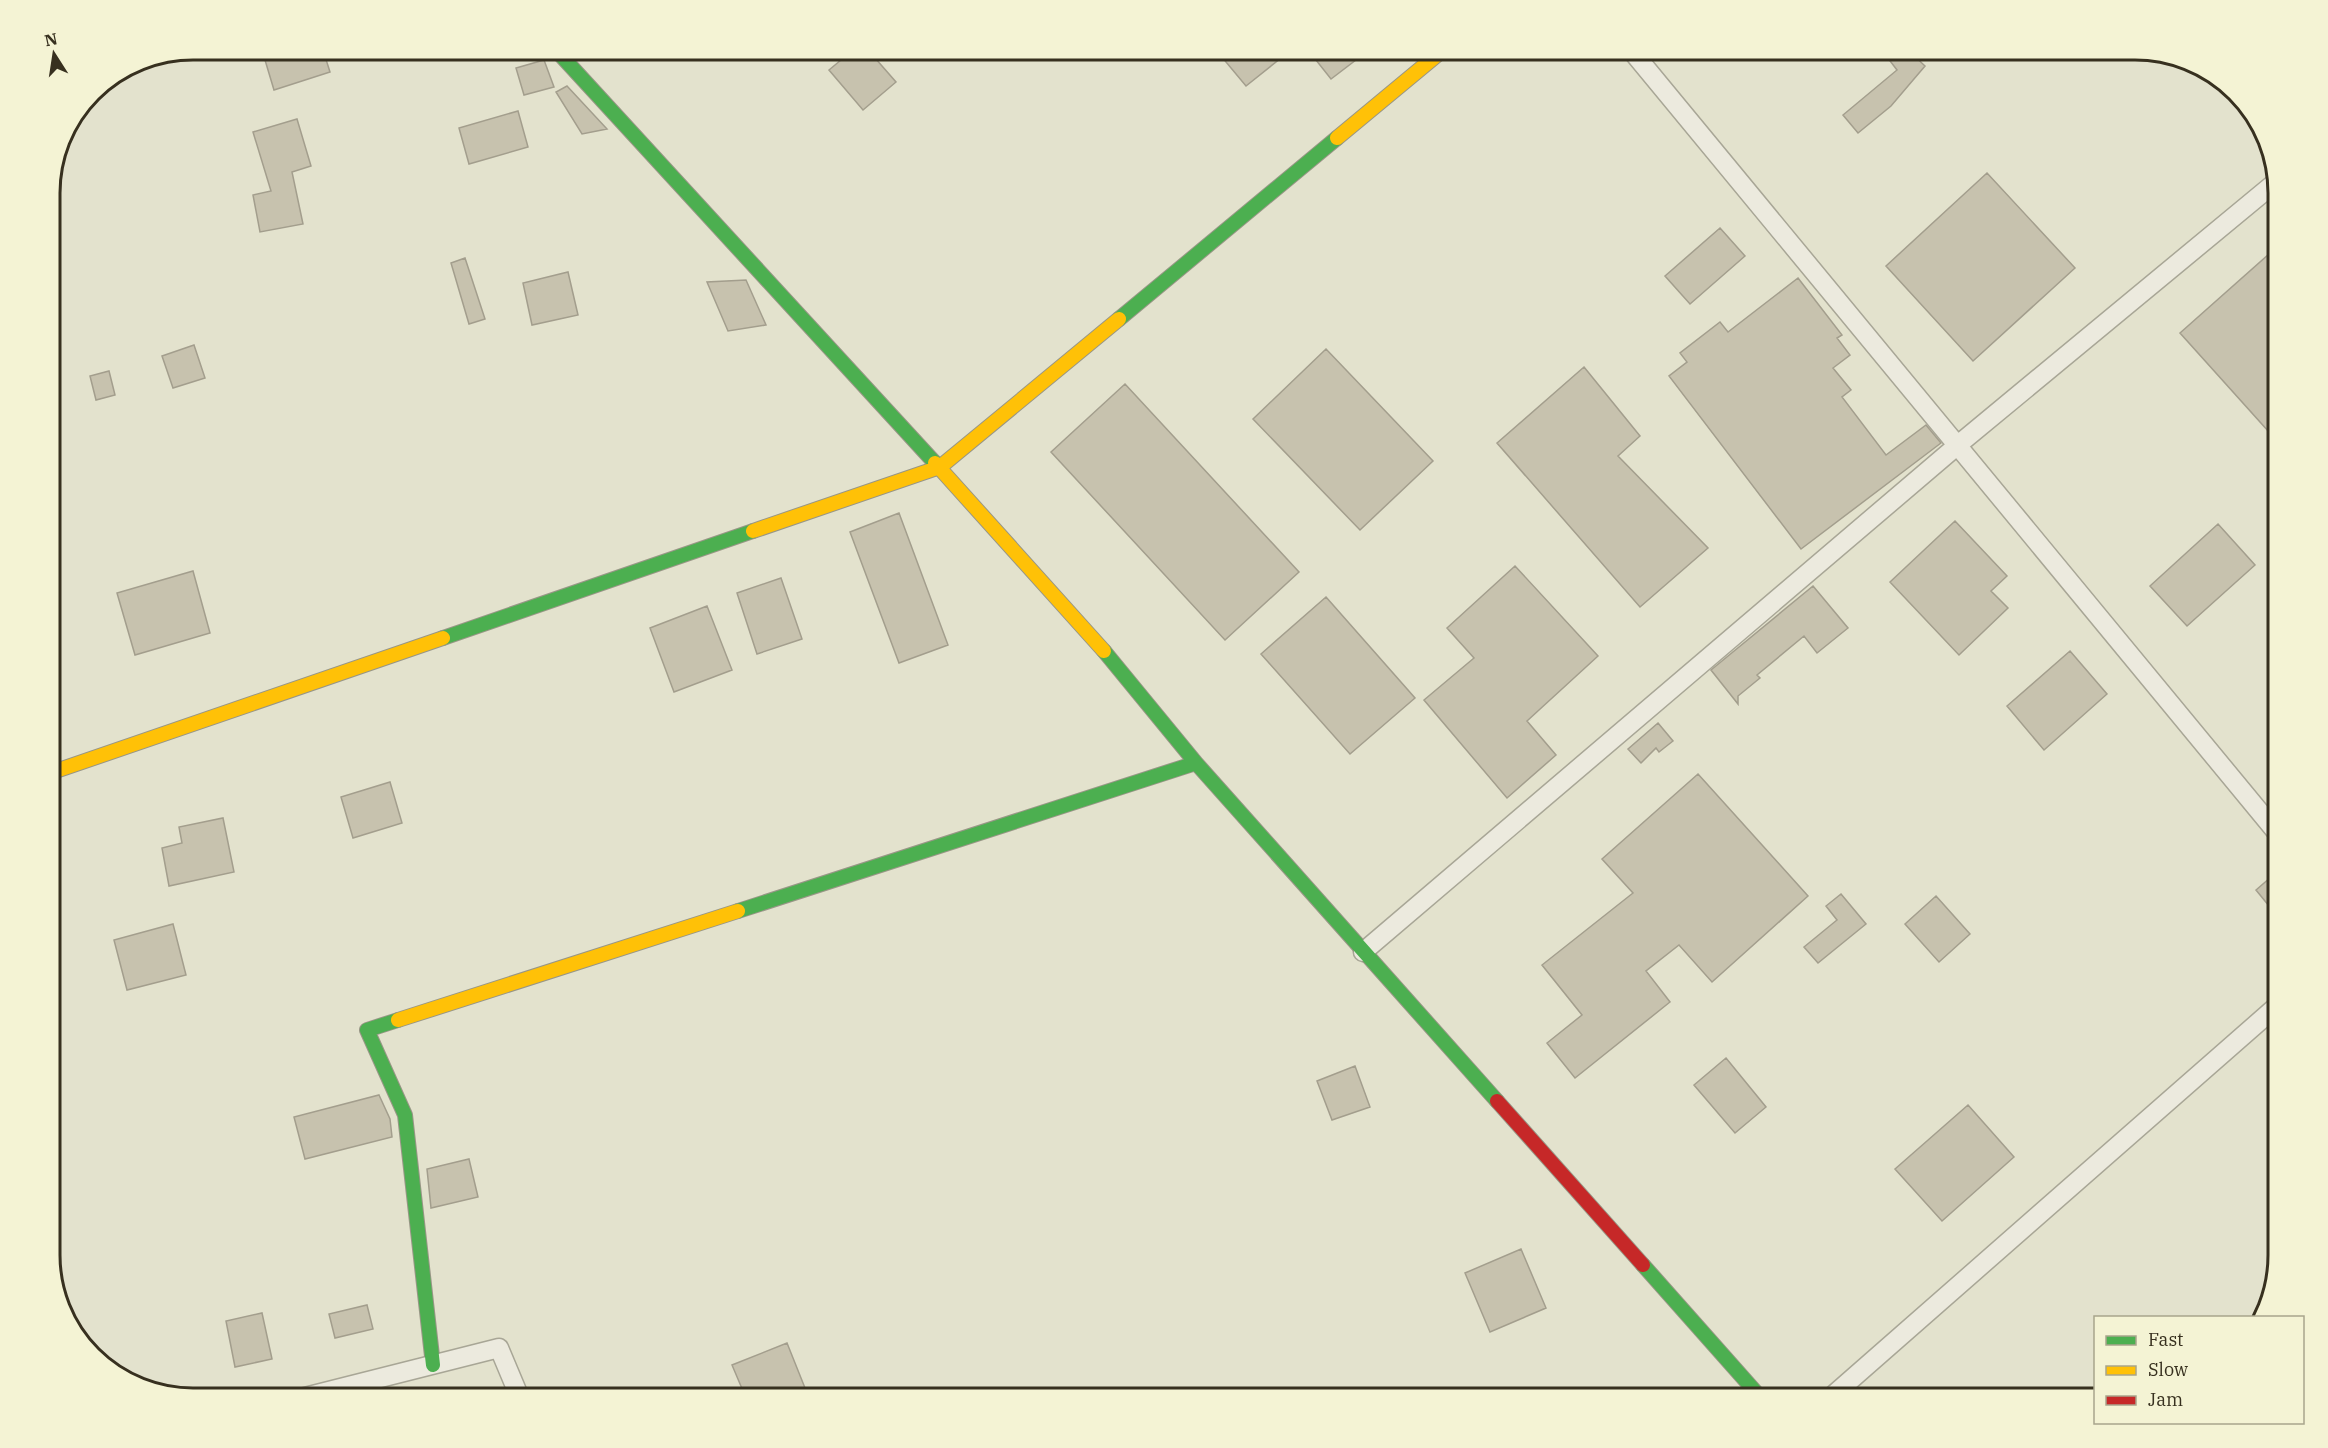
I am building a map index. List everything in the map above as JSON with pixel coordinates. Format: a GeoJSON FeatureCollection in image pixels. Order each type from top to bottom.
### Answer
{"type":"FeatureCollection","features":[{"type":"Feature","properties":{"kind":"street"},"geometry":{"type":"LineString","coordinates":[[565,60],[1086,628],[1196,763],[1752,1388]]}},
{"type":"Feature","properties":{"kind":"street"},"geometry":{"type":"LineString","coordinates":[[60,770],[940,467],[1431,60]]}},
{"type":"Feature","properties":{"kind":"street"},"geometry":{"type":"LineString","coordinates":[[1639,60],[1959,444],[2268,822]]}},
{"type":"Feature","properties":{"kind":"street"},"geometry":{"type":"LineString","coordinates":[[1363,952],[1959,444],[2268,188]]}},
{"type":"Feature","properties":{"kind":"street"},"geometry":{"type":"LineString","coordinates":[[433,1365],[405,1115],[367,1030],[1196,763]]}},
{"type":"Feature","properties":{"kind":"street"},"geometry":{"type":"LineString","coordinates":[[1841,1388],[2268,1014]]}},
{"type":"Feature","properties":{"kind":"street"},"geometry":{"type":"LineString","coordinates":[[342,1388],[499,1348],[516,1388]]}},
{"type":"Feature","properties":{"kind":"building"},"geometry":{"type":"Polygon","coordinates":[[[265,60],[326,60],[330,72],[274,90],[265,60]]]}},
{"type":"Feature","properties":{"kind":"building"},"geometry":{"type":"Polygon","coordinates":[[[544,60],[554,87],[524,95],[516,68],[544,60]]]}},
{"type":"Feature","properties":{"kind":"building"},"geometry":{"type":"Polygon","coordinates":[[[841,60],[877,60],[896,82],[863,110],[829,70],[841,60]]]}},
{"type":"Feature","properties":{"kind":"building"},"geometry":{"type":"Polygon","coordinates":[[[1224,60],[1278,60],[1246,86],[1224,60]]]}},
{"type":"Feature","properties":{"kind":"building"},"geometry":{"type":"Polygon","coordinates":[[[1316,60],[1356,60],[1331,79],[1316,60]]]}},
{"type":"Feature","properties":{"kind":"building"},"geometry":{"type":"Polygon","coordinates":[[[1889,60],[1919,60],[1925,66],[1891,106],[1858,133],[1843,115],[1897,70],[1889,60]]]}},
{"type":"Feature","properties":{"kind":"building"},"geometry":{"type":"Polygon","coordinates":[[[567,86],[607,129],[582,134],[556,92],[567,86]]]}},
{"type":"Feature","properties":{"kind":"building"},"geometry":{"type":"Polygon","coordinates":[[[518,111],[528,147],[469,164],[459,128],[518,111]]]}},
{"type":"Feature","properties":{"kind":"building"},"geometry":{"type":"Polygon","coordinates":[[[297,119],[311,166],[292,172],[303,224],[260,232],[253,195],[271,191],[253,132],[297,119]]]}},
{"type":"Feature","properties":{"kind":"building"},"geometry":{"type":"Polygon","coordinates":[[[1987,173],[2075,268],[1973,361],[1886,266],[1987,173]]]}},
{"type":"Feature","properties":{"kind":"building"},"geometry":{"type":"Polygon","coordinates":[[[1720,228],[1745,256],[1690,304],[1665,276],[1720,228]]]}},
{"type":"Feature","properties":{"kind":"building"},"geometry":{"type":"Polygon","coordinates":[[[2268,255],[2268,431],[2180,333],[2268,255]]]}},
{"type":"Feature","properties":{"kind":"building"},"geometry":{"type":"Polygon","coordinates":[[[465,258],[485,319],[469,324],[451,263],[465,258]]]}},
{"type":"Feature","properties":{"kind":"building"},"geometry":{"type":"Polygon","coordinates":[[[568,272],[578,315],[532,325],[523,283],[568,272]]]}},
{"type":"Feature","properties":{"kind":"building"},"geometry":{"type":"Polygon","coordinates":[[[1798,278],[1842,335],[1837,338],[1850,355],[1833,368],[1851,390],[1842,397],[1886,455],[1926,425],[1941,443],[1801,549],[1669,376],[1687,362],[1680,353],[1720,322],[1728,332],[1798,278]]]}},
{"type":"Feature","properties":{"kind":"building"},"geometry":{"type":"Polygon","coordinates":[[[746,280],[766,325],[728,331],[707,282],[746,280]]]}},
{"type":"Feature","properties":{"kind":"building"},"geometry":{"type":"Polygon","coordinates":[[[194,345],[205,378],[173,388],[162,356],[194,345]]]}},
{"type":"Feature","properties":{"kind":"building"},"geometry":{"type":"Polygon","coordinates":[[[1326,349],[1433,461],[1360,530],[1253,419],[1326,349]]]}},
{"type":"Feature","properties":{"kind":"building"},"geometry":{"type":"Polygon","coordinates":[[[1584,367],[1640,436],[1618,456],[1708,548],[1640,607],[1497,443],[1584,367]]]}},
{"type":"Feature","properties":{"kind":"building"},"geometry":{"type":"Polygon","coordinates":[[[109,371],[115,395],[96,400],[90,376],[109,371]]]}},
{"type":"Feature","properties":{"kind":"building"},"geometry":{"type":"Polygon","coordinates":[[[1125,384],[1299,572],[1225,640],[1051,452],[1125,384]]]}},
{"type":"Feature","properties":{"kind":"building"},"geometry":{"type":"Polygon","coordinates":[[[899,513],[948,645],[899,663],[850,532],[899,513]]]}},
{"type":"Feature","properties":{"kind":"building"},"geometry":{"type":"Polygon","coordinates":[[[1955,521],[2007,576],[1991,591],[2008,608],[1959,655],[1890,582],[1955,521]]]}},
{"type":"Feature","properties":{"kind":"building"},"geometry":{"type":"Polygon","coordinates":[[[2218,524],[2255,565],[2187,626],[2150,586],[2218,524]]]}},
{"type":"Feature","properties":{"kind":"building"},"geometry":{"type":"Polygon","coordinates":[[[1515,566],[1598,656],[1527,721],[1556,755],[1507,798],[1424,700],[1474,658],[1447,628],[1515,566]]]}},
{"type":"Feature","properties":{"kind":"building"},"geometry":{"type":"Polygon","coordinates":[[[193,571],[210,633],[135,655],[117,593],[193,571]]]}},
{"type":"Feature","properties":{"kind":"building"},"geometry":{"type":"Polygon","coordinates":[[[781,578],[802,639],[757,654],[737,593],[781,578]]]}},
{"type":"Feature","properties":{"kind":"building"},"geometry":{"type":"Polygon","coordinates":[[[1813,586],[1848,628],[1817,653],[1804,636],[1757,675],[1760,678],[1738,696],[1738,704],[1711,670],[1813,586]]]}},
{"type":"Feature","properties":{"kind":"building"},"geometry":{"type":"Polygon","coordinates":[[[1326,597],[1415,698],[1350,754],[1261,654],[1326,597]]]}},
{"type":"Feature","properties":{"kind":"building"},"geometry":{"type":"Polygon","coordinates":[[[707,606],[732,670],[674,692],[650,628],[707,606]]]}},
{"type":"Feature","properties":{"kind":"building"},"geometry":{"type":"Polygon","coordinates":[[[2070,651],[2107,694],[2044,750],[2007,706],[2070,651]]]}},
{"type":"Feature","properties":{"kind":"building"},"geometry":{"type":"Polygon","coordinates":[[[1658,723],[1673,741],[1659,752],[1656,748],[1641,763],[1628,749],[1658,723]]]}},
{"type":"Feature","properties":{"kind":"building"},"geometry":{"type":"Polygon","coordinates":[[[1698,774],[1808,896],[1712,982],[1679,945],[1646,971],[1670,1002],[1575,1078],[1547,1043],[1582,1015],[1542,965],[1633,893],[1602,859],[1698,774]]]}},
{"type":"Feature","properties":{"kind":"building"},"geometry":{"type":"Polygon","coordinates":[[[390,782],[402,823],[353,838],[341,797],[390,782]]]}},
{"type":"Feature","properties":{"kind":"building"},"geometry":{"type":"Polygon","coordinates":[[[223,818],[234,872],[169,886],[162,848],[182,843],[179,827],[223,818]]]}},
{"type":"Feature","properties":{"kind":"building"},"geometry":{"type":"Polygon","coordinates":[[[2268,880],[2268,905],[2256,890],[2268,880]]]}},
{"type":"Feature","properties":{"kind":"building"},"geometry":{"type":"Polygon","coordinates":[[[1841,894],[1866,924],[1818,963],[1804,947],[1837,920],[1826,906],[1841,894]]]}},
{"type":"Feature","properties":{"kind":"building"},"geometry":{"type":"Polygon","coordinates":[[[1936,896],[1970,934],[1939,962],[1905,924],[1936,896]]]}},
{"type":"Feature","properties":{"kind":"building"},"geometry":{"type":"Polygon","coordinates":[[[173,924],[186,975],[127,990],[114,940],[173,924]]]}},
{"type":"Feature","properties":{"kind":"building"},"geometry":{"type":"Polygon","coordinates":[[[1726,1058],[1766,1107],[1735,1133],[1694,1085],[1726,1058]]]}},
{"type":"Feature","properties":{"kind":"building"},"geometry":{"type":"Polygon","coordinates":[[[1355,1066],[1370,1107],[1332,1120],[1317,1081],[1355,1066]]]}},
{"type":"Feature","properties":{"kind":"building"},"geometry":{"type":"Polygon","coordinates":[[[379,1095],[390,1119],[392,1137],[305,1159],[294,1117],[379,1095]]]}},
{"type":"Feature","properties":{"kind":"building"},"geometry":{"type":"Polygon","coordinates":[[[1968,1105],[2014,1157],[1942,1221],[1895,1169],[1968,1105]]]}},
{"type":"Feature","properties":{"kind":"building"},"geometry":{"type":"Polygon","coordinates":[[[469,1159],[478,1197],[431,1208],[427,1169],[469,1159]]]}},
{"type":"Feature","properties":{"kind":"building"},"geometry":{"type":"Polygon","coordinates":[[[1521,1249],[1546,1308],[1490,1332],[1465,1273],[1521,1249]]]}},
{"type":"Feature","properties":{"kind":"building"},"geometry":{"type":"Polygon","coordinates":[[[367,1305],[373,1329],[335,1338],[329,1314],[367,1305]]]}},
{"type":"Feature","properties":{"kind":"building"},"geometry":{"type":"Polygon","coordinates":[[[262,1313],[272,1359],[235,1367],[226,1321],[262,1313]]]}},
{"type":"Feature","properties":{"kind":"building"},"geometry":{"type":"Polygon","coordinates":[[[787,1343],[805,1388],[742,1388],[732,1365],[787,1343]]]}},
{"type":"Feature","properties":{"kind":"traffic: fast"},"geometry":{"type":"LineString","coordinates":[[565,60],[935,463]]}},
{"type":"Feature","properties":{"kind":"traffic: fast"},"geometry":{"type":"LineString","coordinates":[[1119,319],[1337,138]]}},
{"type":"Feature","properties":{"kind":"traffic: fast"},"geometry":{"type":"LineString","coordinates":[[443,638],[753,531]]}},
{"type":"Feature","properties":{"kind":"traffic: fast"},"geometry":{"type":"LineString","coordinates":[[1104,651],[1196,763],[1497,1101]]}},
{"type":"Feature","properties":{"kind":"traffic: fast"},"geometry":{"type":"LineString","coordinates":[[738,911],[1196,763]]}},
{"type":"Feature","properties":{"kind":"traffic: fast"},"geometry":{"type":"LineString","coordinates":[[398,1020],[367,1030],[405,1115],[433,1365]]}},
{"type":"Feature","properties":{"kind":"traffic: fast"},"geometry":{"type":"LineString","coordinates":[[1643,1265],[1752,1388]]}},
{"type":"Feature","properties":{"kind":"traffic: slow"},"geometry":{"type":"LineString","coordinates":[[1337,138],[1431,60]]}},
{"type":"Feature","properties":{"kind":"traffic: slow"},"geometry":{"type":"LineString","coordinates":[[753,531],[940,467],[1119,319]]}},
{"type":"Feature","properties":{"kind":"traffic: slow"},"geometry":{"type":"LineString","coordinates":[[935,463],[1104,651]]}},
{"type":"Feature","properties":{"kind":"traffic: slow"},"geometry":{"type":"LineString","coordinates":[[60,770],[443,638]]}},
{"type":"Feature","properties":{"kind":"traffic: slow"},"geometry":{"type":"LineString","coordinates":[[398,1020],[738,911]]}},
{"type":"Feature","properties":{"kind":"traffic: jam"},"geometry":{"type":"LineString","coordinates":[[1497,1101],[1643,1265]]}}]}
